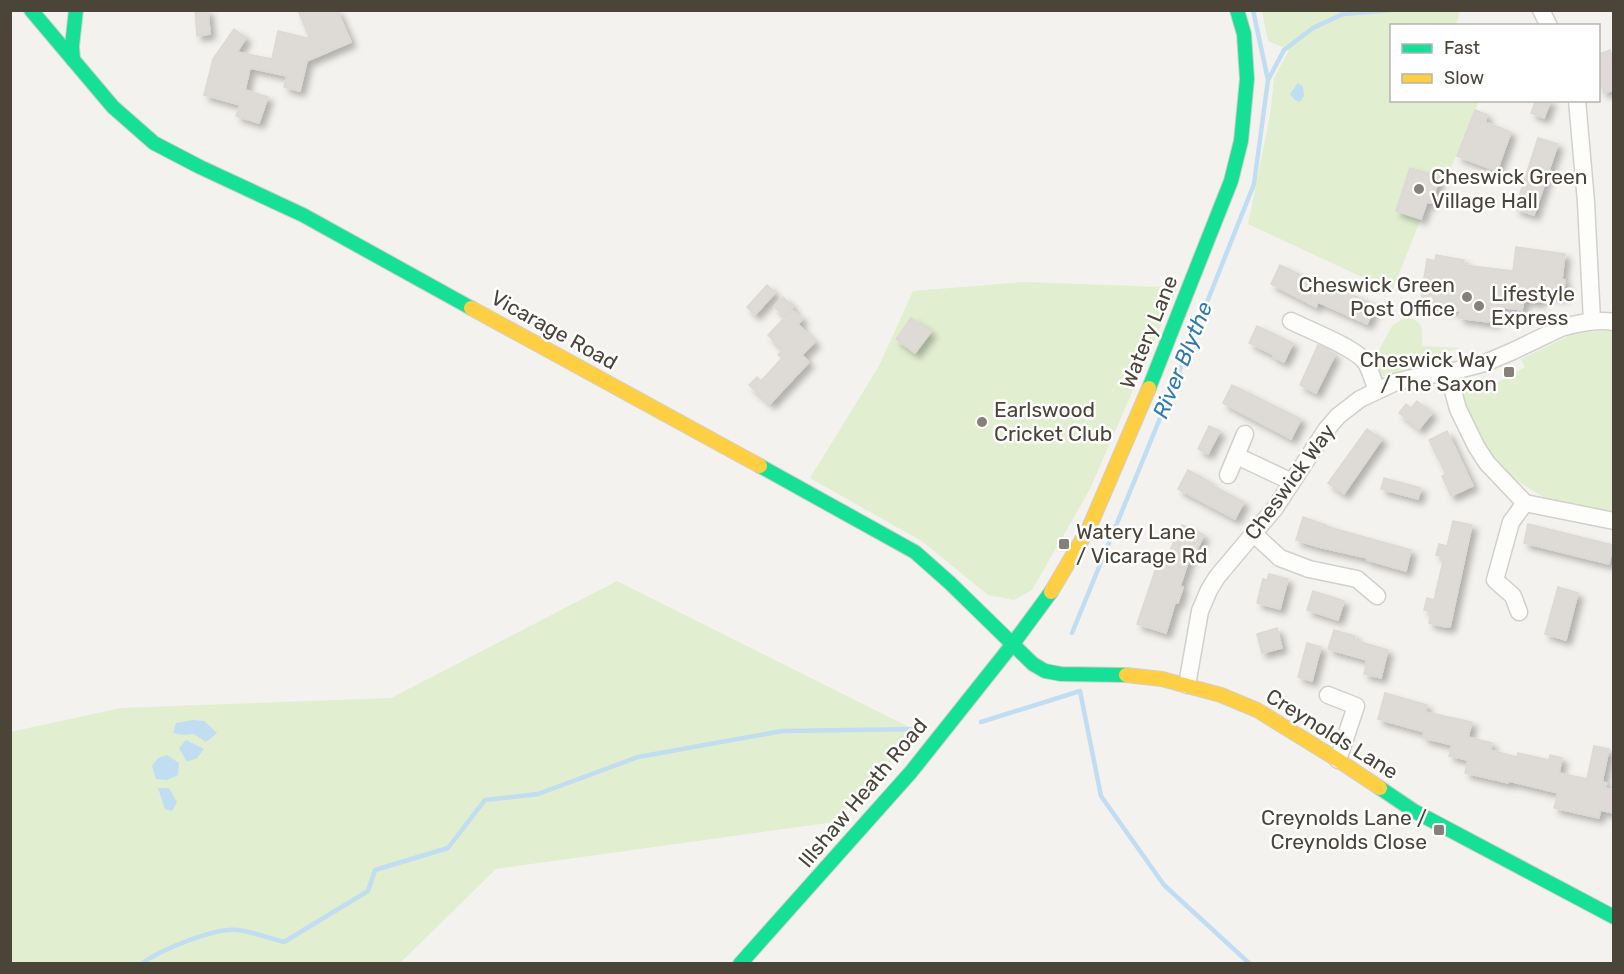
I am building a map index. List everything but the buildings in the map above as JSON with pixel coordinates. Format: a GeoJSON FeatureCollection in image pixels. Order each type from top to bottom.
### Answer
{"type":"FeatureCollection","features":[{"type":"Feature","properties":{"kind":"street","name":"Vicarage Road"},"geometry":{"type":"LineString","coordinates":[[31,10],[113,107],[154,143],[313,221],[915,552],[950,583],[1012,645]]}},
{"type":"Feature","properties":{"kind":"street"},"geometry":{"type":"LineString","coordinates":[[73,60],[72,46],[76,10]]}},
{"type":"Feature","properties":{"kind":"street","name":"Watery Lane"},"geometry":{"type":"LineString","coordinates":[[1012,645],[1049,595],[1089,528],[1152,383],[1231,181],[1241,141],[1247,80],[1244,34],[1237,10]]}},
{"type":"Feature","properties":{"kind":"street"},"geometry":{"type":"LineString","coordinates":[[1541,10],[1548,24]]}},
{"type":"Feature","properties":{"kind":"street"},"geometry":{"type":"LineString","coordinates":[[1578,102],[1592,321]]}},
{"type":"Feature","properties":{"kind":"street"},"geometry":{"type":"LineString","coordinates":[[1291,321],[1359,355],[1366,363],[1377,390]]}},
{"type":"Feature","properties":{"kind":"street","name":"Cheswick Way"},"geometry":{"type":"LineString","coordinates":[[1187,685],[1200,611],[1217,577],[1275,508],[1326,430],[1338,416],[1360,399],[1377,390],[1406,380],[1450,372],[1499,358],[1561,328],[1592,321],[1614,322]]}},
{"type":"Feature","properties":{"kind":"street"},"geometry":{"type":"LineString","coordinates":[[1450,372],[1458,410],[1476,446],[1487,463],[1525,503],[1614,521]]}},
{"type":"Feature","properties":{"kind":"street"},"geometry":{"type":"LineString","coordinates":[[1228,475],[1245,434]]}},
{"type":"Feature","properties":{"kind":"street"},"geometry":{"type":"LineString","coordinates":[[1237,456],[1292,482]]}},
{"type":"Feature","properties":{"kind":"street"},"geometry":{"type":"LineString","coordinates":[[1519,612],[1513,596],[1496,580],[1511,522],[1525,503]]}},
{"type":"Feature","properties":{"kind":"street"},"geometry":{"type":"LineString","coordinates":[[1254,534],[1280,558],[1309,569],[1357,579],[1377,596]]}},
{"type":"Feature","properties":{"kind":"street","name":"Creynolds Lane"},"geometry":{"type":"LineString","coordinates":[[1012,645],[1033,664],[1045,671],[1061,674],[1131,675],[1162,680],[1221,695],[1257,710],[1414,811],[1614,917]]}},
{"type":"Feature","properties":{"kind":"street","name":"Illshaw Heath Road"},"geometry":{"type":"LineString","coordinates":[[741,963],[911,772],[1012,645]]}},
{"type":"Feature","properties":{"kind":"street"},"geometry":{"type":"LineString","coordinates":[[1328,695],[1356,706],[1338,760]]}},
{"type":"Feature","properties":{"kind":"green space"},"geometry":{"type":"Polygon","coordinates":[[[1262,11],[1460,11],[1456,24],[1390,24],[1390,102],[1479,102],[1446,180],[1410,168],[1396,211],[1421,219],[1392,291],[1248,224],[1270,116],[1274,78],[1289,50],[1268,41],[1262,11]]]}},
{"type":"Feature","properties":{"kind":"green space","name":"Earlswood Cricket Club"},"geometry":{"type":"Polygon","coordinates":[[[1023,282],[1177,289],[1090,489],[1032,590],[1014,600],[988,595],[923,542],[810,478],[879,366],[913,291],[1023,282]]]}},
{"type":"Feature","properties":{"kind":"green space"},"geometry":{"type":"Polygon","coordinates":[[[1404,318],[1415,320],[1421,326],[1422,346],[1461,348],[1441,353],[1439,364],[1380,377],[1373,361],[1392,326],[1404,318]]]}},
{"type":"Feature","properties":{"kind":"green space"},"geometry":{"type":"Polygon","coordinates":[[[1613,331],[1613,514],[1545,498],[1497,465],[1466,413],[1463,389],[1470,381],[1484,380],[1493,385],[1525,367],[1521,359],[1575,333],[1613,331]]]}},
{"type":"Feature","properties":{"kind":"green space"},"geometry":{"type":"Polygon","coordinates":[[[617,581],[919,732],[835,822],[496,869],[399,964],[11,963],[10,732],[121,708],[391,698],[617,581]]]}},
{"type":"Feature","properties":{"kind":"water"},"geometry":{"type":"Polygon","coordinates":[[[1298,83],[1303,87],[1304,96],[1300,102],[1290,94],[1298,83]]]}},
{"type":"Feature","properties":{"kind":"water"},"geometry":{"type":"Polygon","coordinates":[[[204,721],[217,733],[206,742],[194,734],[173,733],[176,723],[204,721]]]}},
{"type":"Feature","properties":{"kind":"water"},"geometry":{"type":"Polygon","coordinates":[[[186,740],[204,749],[197,758],[187,762],[179,748],[186,740]]]}},
{"type":"Feature","properties":{"kind":"water"},"geometry":{"type":"Polygon","coordinates":[[[167,755],[179,763],[178,775],[167,780],[156,779],[152,766],[158,758],[167,755]]]}},
{"type":"Feature","properties":{"kind":"water"},"geometry":{"type":"Polygon","coordinates":[[[158,788],[169,788],[177,802],[172,811],[165,809],[158,788]]]}},
{"type":"Feature","properties":{"kind":"waterway"},"geometry":{"type":"LineString","coordinates":[[1253,10],[1268,80]]}},
{"type":"Feature","properties":{"kind":"waterway","name":"River Blythe"},"geometry":{"type":"LineString","coordinates":[[1072,633],[1254,184],[1268,80],[1284,50],[1313,28],[1343,14],[1392,10]]}},
{"type":"Feature","properties":{"kind":"waterway","name":"River Blythe"},"geometry":{"type":"LineString","coordinates":[[981,722],[1080,691],[1101,796],[1164,885],[1250,964]]}},
{"type":"Feature","properties":{"kind":"waterway"},"geometry":{"type":"LineString","coordinates":[[141,964],[161,952],[188,941],[228,930],[244,931],[284,942],[368,891],[375,870],[448,848],[485,800],[538,794],[638,757],[782,731],[921,729]]}},
{"type":"Feature","properties":{"kind":"traffic: fast"},"geometry":{"type":"LineString","coordinates":[[31,10],[113,107],[154,143],[303,215],[471,308]]}},
{"type":"Feature","properties":{"kind":"traffic: fast"},"geometry":{"type":"LineString","coordinates":[[73,60],[72,46],[76,10]]}},
{"type":"Feature","properties":{"kind":"traffic: fast"},"geometry":{"type":"LineString","coordinates":[[1149,388],[1231,181],[1241,141],[1247,79],[1244,34],[1237,10]]}},
{"type":"Feature","properties":{"kind":"traffic: fast"},"geometry":{"type":"LineString","coordinates":[[760,466],[915,552],[1033,664],[1045,671],[1061,674],[1126,675]]}},
{"type":"Feature","properties":{"kind":"traffic: fast"},"geometry":{"type":"LineString","coordinates":[[740,964],[911,772],[1051,592]]}},
{"type":"Feature","properties":{"kind":"traffic: fast"},"geometry":{"type":"LineString","coordinates":[[1380,788],[1414,811],[1614,917]]}},
{"type":"Feature","properties":{"kind":"traffic: slow"},"geometry":{"type":"LineString","coordinates":[[471,308],[760,466]]}},
{"type":"Feature","properties":{"kind":"traffic: slow"},"geometry":{"type":"LineString","coordinates":[[1051,592],[1089,528],[1149,388]]}},
{"type":"Feature","properties":{"kind":"traffic: slow"},"geometry":{"type":"LineString","coordinates":[[1126,675],[1162,679],[1221,695],[1257,710],[1380,788]]}},
{"type":"Feature","properties":{"kind":"place","name":"Cheswick Green Village Hall"},"geometry":{"type":"Point","coordinates":[1419,189]}},
{"type":"Feature","properties":{"kind":"place","name":"Cheswick Green Post Office"},"geometry":{"type":"Point","coordinates":[1467,297]}},
{"type":"Feature","properties":{"kind":"place","name":"Lifestyle Express"},"geometry":{"type":"Point","coordinates":[1479,306]}},
{"type":"Feature","properties":{"kind":"place","name":"Cheswick Way / The Saxon"},"geometry":{"type":"Point","coordinates":[1509,372]}},
{"type":"Feature","properties":{"kind":"place","name":"Earlswood Cricket Club"},"geometry":{"type":"Point","coordinates":[982,422]}},
{"type":"Feature","properties":{"kind":"place","name":"Watery Lane / Vicarage Rd"},"geometry":{"type":"Point","coordinates":[1064,544]}},
{"type":"Feature","properties":{"kind":"place","name":"Creynolds Lane / Creynolds Close"},"geometry":{"type":"Point","coordinates":[1439,830]}}]}
